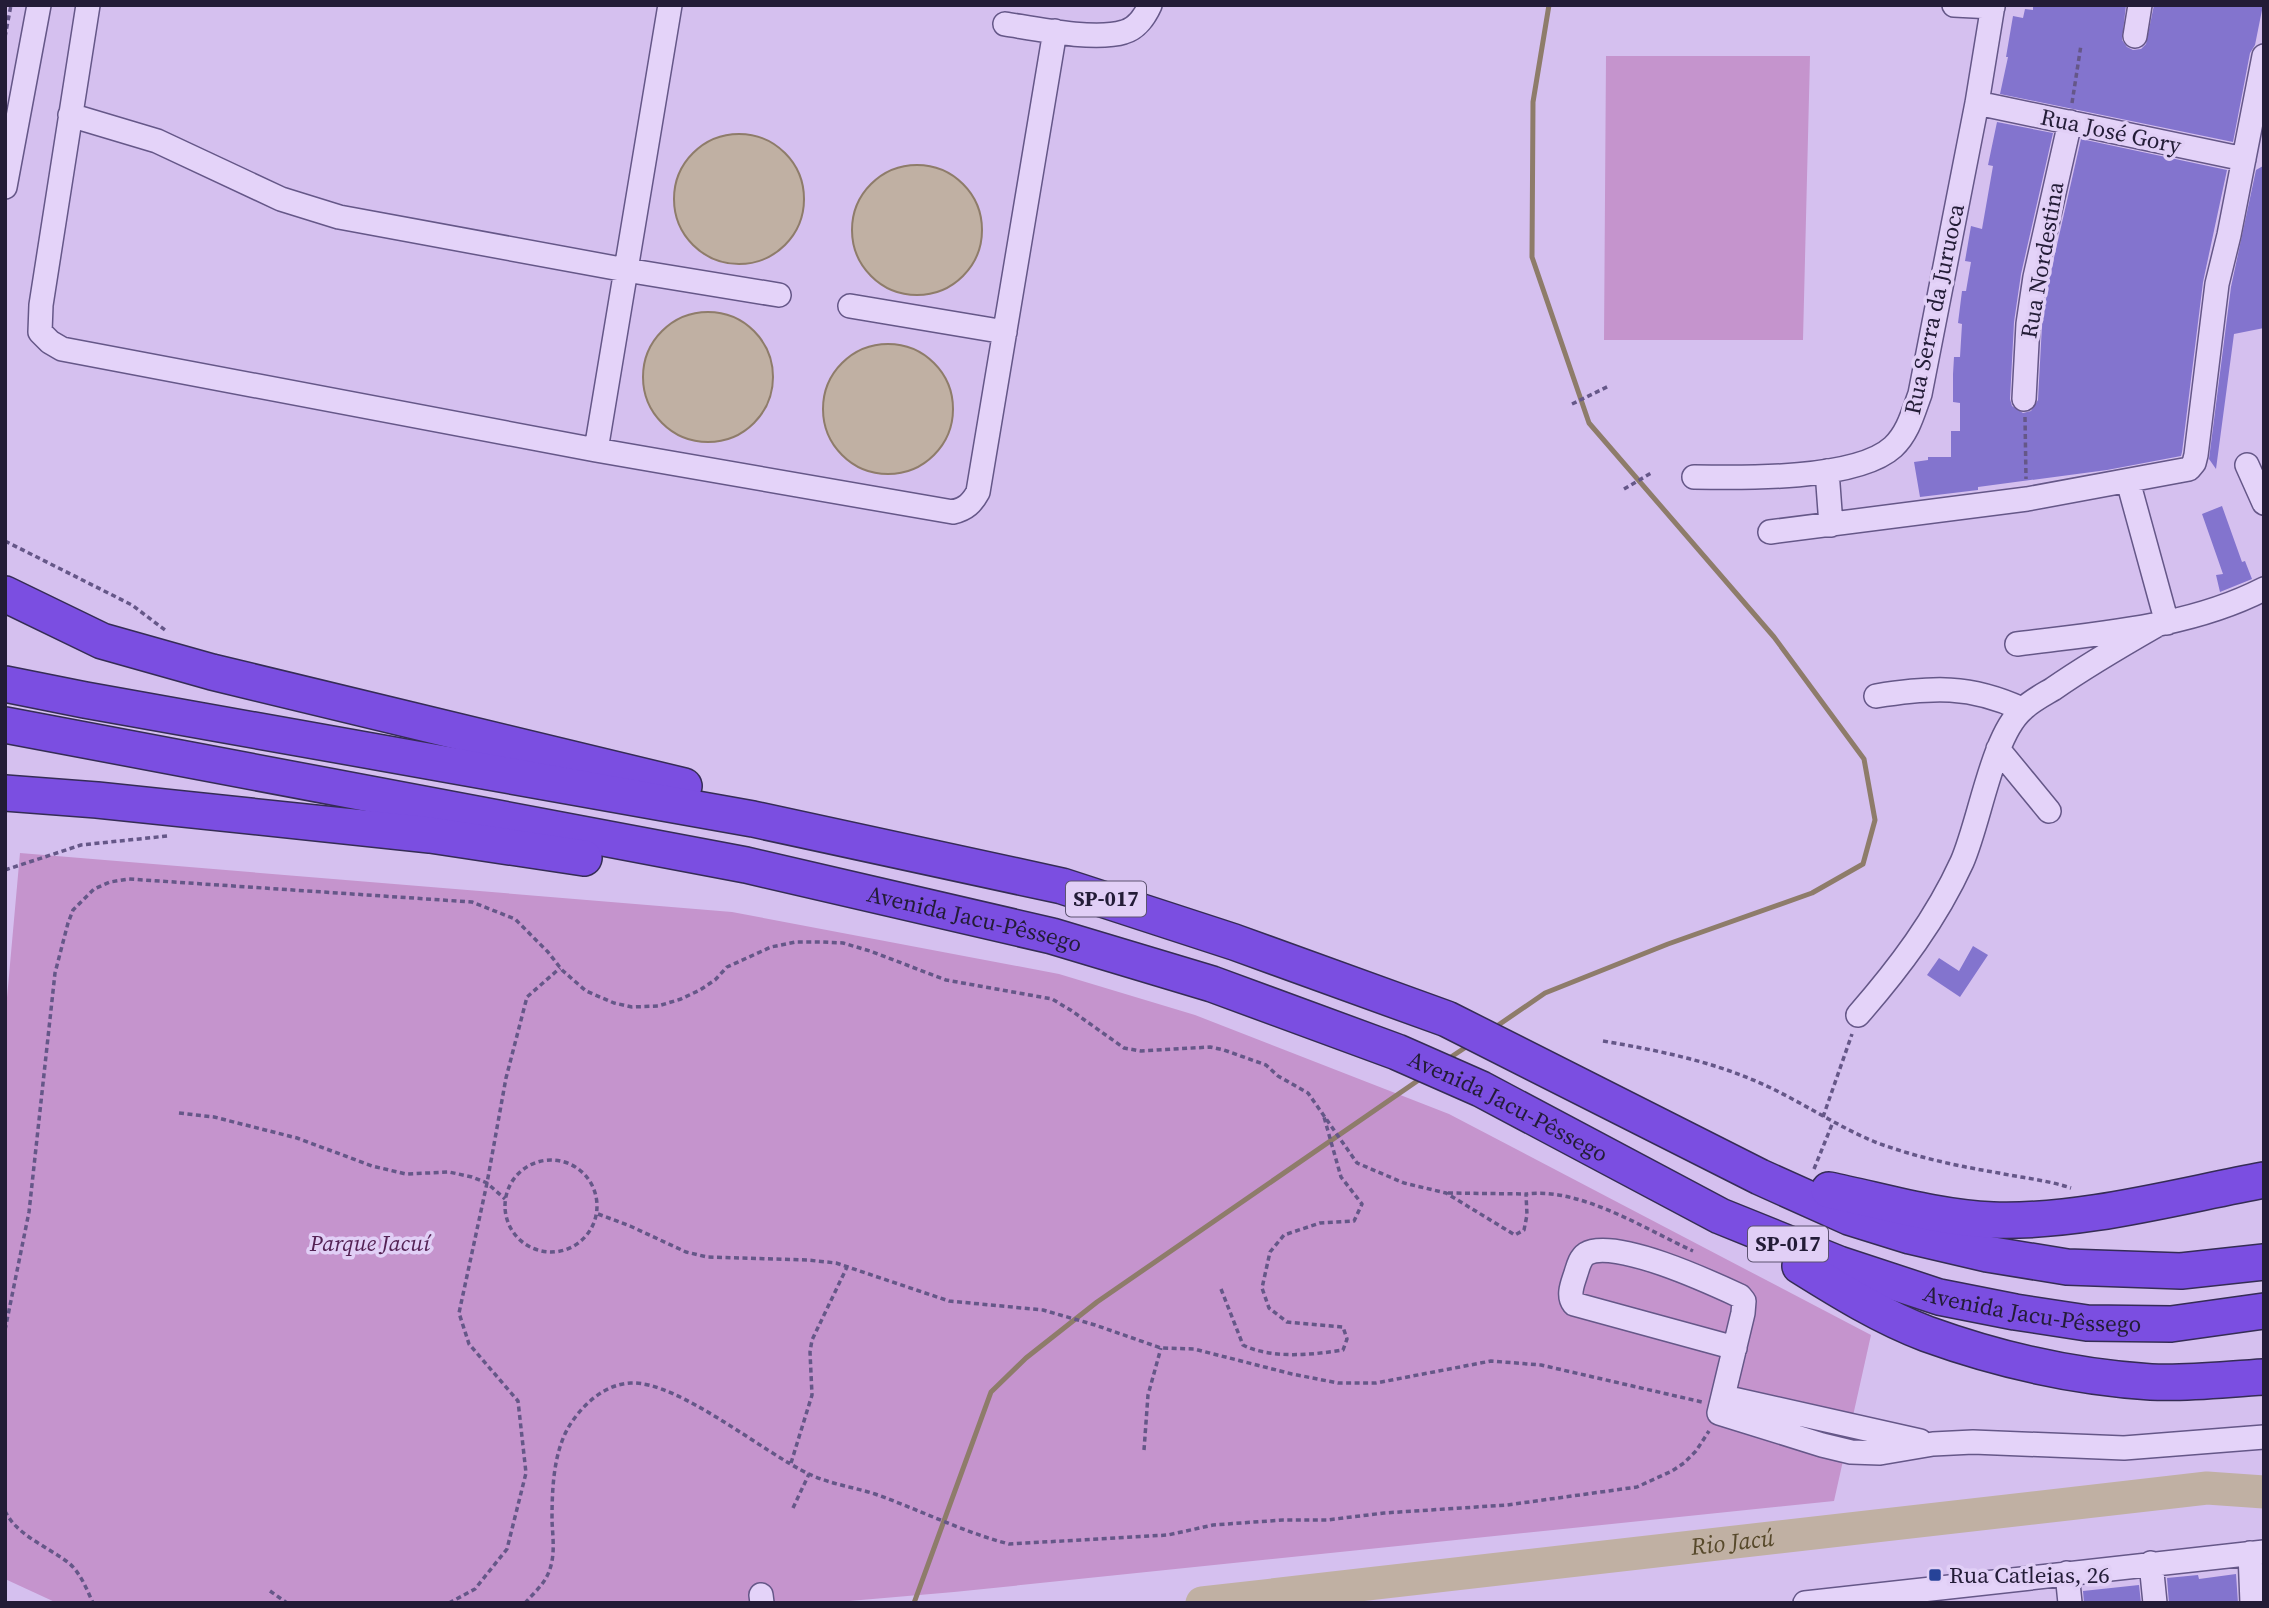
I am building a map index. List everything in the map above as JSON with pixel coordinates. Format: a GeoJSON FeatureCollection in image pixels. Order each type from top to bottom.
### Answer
{"type":"FeatureCollection","features":[{"type":"Feature","properties":{"kind":"highway"},"geometry":{"type":"LineString","coordinates":[[5,594],[102,641],[212,672],[656,778],[720,797],[753,819]]}},
{"type":"Feature","properties":{"kind":"highway","name":"Avenida Jacu-Pêssego"},"geometry":{"type":"LineString","coordinates":[[5,684],[753,819],[1062,886],[1234,942],[1447,1019],[1759,1177],[1849,1217],[1910,1236],[2028,1262],[2067,1267],[2181,1271],[2264,1262]]}},
{"type":"Feature","properties":{"kind":"highway","name":"Avenida Jacu-Pêssego"},"geometry":{"type":"LineString","coordinates":[[5,725],[746,865],[1052,936],[1212,984],[1397,1052],[1481,1089],[1720,1216],[1839,1264],[1939,1297],[2087,1323],[2171,1324],[2264,1311]]}},
{"type":"Feature","properties":{"kind":"highway"},"geometry":{"type":"LineString","coordinates":[[5,793],[430,835],[694,876],[746,865]]}},
{"type":"Feature","properties":{"kind":"highway"},"geometry":{"type":"LineString","coordinates":[[1759,1177],[1959,1216],[2018,1220],[2104,1210],[2264,1180]]}},
{"type":"Feature","properties":{"kind":"highway"},"geometry":{"type":"LineString","coordinates":[[1720,1216],[1861,1303],[1926,1333],[2009,1360],[2082,1375],[2154,1382],[2264,1377]]}},
{"type":"Feature","properties":{"kind":"street"},"geometry":{"type":"LineString","coordinates":[[5,187],[39,5]]}},
{"type":"Feature","properties":{"kind":"street"},"geometry":{"type":"LineString","coordinates":[[88,5],[40,312],[40,332],[50,342],[62,349],[597,450],[953,512],[964,509],[978,492],[1055,32]]}},
{"type":"Feature","properties":{"kind":"street"},"geometry":{"type":"LineString","coordinates":[[597,450],[670,5]]}},
{"type":"Feature","properties":{"kind":"street"},"geometry":{"type":"LineString","coordinates":[[1005,24],[1055,32],[1102,35],[1126,32],[1138,23],[1150,5]]}},
{"type":"Feature","properties":{"kind":"street","name":"Rua Serra da Juruoca"},"geometry":{"type":"LineString","coordinates":[[1694,477],[1741,478],[1826,471],[1875,460],[1894,447],[1906,431],[1920,394],[1977,103],[1993,6],[1954,5]]}},
{"type":"Feature","properties":{"kind":"street"},"geometry":{"type":"LineString","coordinates":[[2135,36],[2140,5]]}},
{"type":"Feature","properties":{"kind":"street"},"geometry":{"type":"LineString","coordinates":[[1770,532],[2027,499],[2189,469],[2194,463],[2217,284],[2252,149],[2264,57]]}},
{"type":"Feature","properties":{"kind":"street","name":"Rua José Gory"},"geometry":{"type":"LineString","coordinates":[[1977,103],[2070,122],[2252,149]]}},
{"type":"Feature","properties":{"kind":"street"},"geometry":{"type":"LineString","coordinates":[[70,115],[157,141],[281,199],[353,220],[779,295]]}},
{"type":"Feature","properties":{"kind":"street","name":"Rua Nordestina"},"geometry":{"type":"LineString","coordinates":[[2024,399],[2028,324],[2035,277],[2070,122]]}},
{"type":"Feature","properties":{"kind":"street"},"geometry":{"type":"LineString","coordinates":[[850,306],[1005,332]]}},
{"type":"Feature","properties":{"kind":"street"},"geometry":{"type":"LineString","coordinates":[[2247,465],[2264,503]]}},
{"type":"Feature","properties":{"kind":"street"},"geometry":{"type":"LineString","coordinates":[[1826,471],[1831,524]]}},
{"type":"Feature","properties":{"kind":"street"},"geometry":{"type":"LineString","coordinates":[[2128,481],[2162,624]]}},
{"type":"Feature","properties":{"kind":"street"},"geometry":{"type":"LineString","coordinates":[[2017,644],[2162,624],[2227,606],[2264,589]]}},
{"type":"Feature","properties":{"kind":"street"},"geometry":{"type":"LineString","coordinates":[[1858,1015],[1940,908],[1963,860],[1998,749],[2010,724],[2022,709],[2078,672],[2162,624]]}},
{"type":"Feature","properties":{"kind":"street"},"geometry":{"type":"LineString","coordinates":[[1876,696],[1912,690],[1956,689],[1997,698],[2022,709]]}},
{"type":"Feature","properties":{"kind":"street"},"geometry":{"type":"LineString","coordinates":[[1998,749],[2049,811]]}},
{"type":"Feature","properties":{"kind":"street"},"geometry":{"type":"LineString","coordinates":[[1735,1348],[1574,1304],[1571,1290],[1582,1258],[1588,1253],[1598,1251],[1627,1254],[1667,1265],[1740,1296],[1744,1306],[1735,1348],[1721,1406],[1822,1445],[1851,1452],[1880,1453],[1933,1444],[2009,1442],[2124,1448],[2264,1437]]}},
{"type":"Feature","properties":{"kind":"street"},"geometry":{"type":"LineString","coordinates":[[1805,1603],[1983,1592],[2067,1573],[2257,1552],[2252,1603]]}},
{"type":"Feature","properties":{"kind":"street"},"geometry":{"type":"LineString","coordinates":[[2151,1563],[2155,1603]]}},
{"type":"Feature","properties":{"kind":"street"},"geometry":{"type":"LineString","coordinates":[[2067,1573],[2070,1603]]}},
{"type":"Feature","properties":{"kind":"path"},"geometry":{"type":"LineString","coordinates":[[5,37],[11,5]]}},
{"type":"Feature","properties":{"kind":"path"},"geometry":{"type":"LineString","coordinates":[[2070,122],[2081,45]]}},
{"type":"Feature","properties":{"kind":"path"},"geometry":{"type":"LineString","coordinates":[[1572,404],[1609,386]]}},
{"type":"Feature","properties":{"kind":"path"},"geometry":{"type":"LineString","coordinates":[[2024,399],[2027,499]]}},
{"type":"Feature","properties":{"kind":"path"},"geometry":{"type":"LineString","coordinates":[[1625,489],[1653,472]]}},
{"type":"Feature","properties":{"kind":"path"},"geometry":{"type":"LineString","coordinates":[[5,541],[132,605],[171,635]]}},
{"type":"Feature","properties":{"kind":"path"},"geometry":{"type":"LineString","coordinates":[[5,870],[81,845],[174,835]]}},
{"type":"Feature","properties":{"kind":"path"},"geometry":{"type":"LineString","coordinates":[[5,1330],[29,1212],[55,973],[68,923],[73,910],[94,889],[129,878],[472,902],[516,919],[560,968],[586,991],[614,1003],[632,1007],[658,1006],[681,999],[715,980],[727,967],[771,947],[796,942],[843,943],[946,980],[1052,999],[1124,1048],[1141,1051],[1210,1047],[1266,1065],[1278,1076],[1308,1093],[1357,1163],[1404,1183],[1446,1193],[1526,1194]]}},
{"type":"Feature","properties":{"kind":"path"},"geometry":{"type":"LineString","coordinates":[[449,1603],[475,1590],[507,1549],[526,1473],[518,1401],[468,1344],[459,1313],[487,1184],[506,1078],[527,997],[560,968]]}},
{"type":"Feature","properties":{"kind":"path"},"geometry":{"type":"LineString","coordinates":[[1823,1117],[1858,1015]]}},
{"type":"Feature","properties":{"kind":"path"},"geometry":{"type":"LineString","coordinates":[[1603,1041],[1705,1061],[1771,1088],[1874,1141],[1909,1153],[1955,1165],[2050,1181],[2074,1189]]}},
{"type":"Feature","properties":{"kind":"path"},"geometry":{"type":"LineString","coordinates":[[1221,1289],[1243,1345],[1253,1350],[1283,1353],[1343,1350],[1347,1339],[1343,1327],[1287,1322],[1269,1308],[1262,1288],[1270,1252],[1284,1235],[1320,1223],[1354,1221],[1362,1204],[1341,1177],[1322,1112]]}},
{"type":"Feature","properties":{"kind":"path"},"geometry":{"type":"LineString","coordinates":[[179,1113],[214,1117],[297,1138],[372,1166],[406,1174],[449,1172],[472,1177],[487,1184],[505,1199]]}},
{"type":"Feature","properties":{"kind":"path"},"geometry":{"type":"LineString","coordinates":[[1807,1186],[1833,1122]]}},
{"type":"Feature","properties":{"kind":"path"},"geometry":{"type":"LineString","coordinates":[[544,1159],[573,1164],[594,1185],[598,1214],[584,1240],[558,1253],[530,1248],[509,1228],[505,1199],[518,1173],[544,1159]]}},
{"type":"Feature","properties":{"kind":"path"},"geometry":{"type":"LineString","coordinates":[[1446,1193],[1515,1235]]}},
{"type":"Feature","properties":{"kind":"path"},"geometry":{"type":"LineString","coordinates":[[525,1603],[545,1580],[551,1564],[554,1544],[552,1503],[559,1451],[568,1429],[579,1412],[596,1396],[616,1386],[631,1383],[667,1390],[809,1474],[874,1494],[1009,1544],[1168,1535],[1213,1525],[1327,1520],[1384,1513],[1507,1505],[1637,1487],[1672,1472],[1684,1463],[1696,1451],[1721,1406],[1517,1362],[1491,1361],[1376,1383],[1338,1383],[1194,1349],[1161,1348],[1043,1310],[949,1301],[847,1267],[807,1260],[707,1257],[686,1252],[598,1214]]}},
{"type":"Feature","properties":{"kind":"path"},"geometry":{"type":"LineString","coordinates":[[790,1463],[812,1395],[812,1340],[847,1267]]}},
{"type":"Feature","properties":{"kind":"path"},"geometry":{"type":"LineString","coordinates":[[1144,1450],[1148,1395],[1161,1348]]}},
{"type":"Feature","properties":{"kind":"path"},"geometry":{"type":"LineString","coordinates":[[793,1508],[809,1474]]}},
{"type":"Feature","properties":{"kind":"path"},"geometry":{"type":"LineString","coordinates":[[5,1511],[23,1531],[73,1566],[93,1603]]}},
{"type":"Feature","properties":{"kind":"path"},"geometry":{"type":"LineString","coordinates":[[270,1591],[287,1603]]}},
{"type":"Feature","properties":{"kind":"green space"},"geometry":{"type":"Polygon","coordinates":[[[1606,56],[1810,56],[1803,340],[1604,340],[1606,56]]]}},
{"type":"Feature","properties":{"kind":"green space","name":"Parque Jacuí"},"geometry":{"type":"Polygon","coordinates":[[[20,853],[732,912],[1059,974],[1195,1015],[1449,1114],[1871,1335],[1834,1501],[826,1603],[57,1603],[5,1579],[5,1020],[20,853]]]}},
{"type":"Feature","properties":{"kind":"shaded area"},"geometry":{"type":"Polygon","coordinates":[[[739,134],[764,139],[785,153],[799,174],[804,199],[799,224],[785,245],[764,259],[739,264],[714,259],[693,245],[679,224],[674,199],[679,174],[693,153],[714,139],[739,134]]]}},
{"type":"Feature","properties":{"kind":"shaded area"},"geometry":{"type":"Polygon","coordinates":[[[917,165],[942,170],[963,184],[977,205],[982,230],[977,255],[963,276],[942,290],[917,295],[892,290],[871,276],[857,255],[852,230],[857,205],[871,184],[892,170],[917,165]]]}},
{"type":"Feature","properties":{"kind":"shaded area"},"geometry":{"type":"Polygon","coordinates":[[[708,312],[733,317],[754,331],[768,352],[773,377],[768,402],[754,423],[733,437],[708,442],[683,437],[662,423],[648,402],[643,377],[648,352],[662,331],[683,317],[708,312]]]}},
{"type":"Feature","properties":{"kind":"shaded area"},"geometry":{"type":"Polygon","coordinates":[[[888,344],[913,349],[934,363],[948,384],[953,409],[948,434],[934,455],[913,469],[888,474],[863,469],[842,455],[828,434],[823,409],[828,384],[842,363],[863,349],[888,344]]]}},
{"type":"Feature","properties":{"kind":"building"},"geometry":{"type":"Polygon","coordinates":[[[2033,5],[2126,5],[2122,40],[2133,50],[2141,49],[2146,44],[2154,5],[2263,5],[2255,45],[2250,53],[2233,142],[2000,94],[2013,16],[2023,18],[2025,9],[2033,10],[2033,5]]]}},
{"type":"Feature","properties":{"kind":"building"},"geometry":{"type":"Polygon","coordinates":[[[1997,122],[2053,133],[2021,274],[2014,322],[2010,399],[2012,406],[2023,413],[2031,411],[2038,400],[2042,325],[2049,280],[2081,139],[2227,170],[2203,282],[2182,452],[2181,456],[2107,470],[1920,497],[1914,462],[1928,460],[1928,457],[1951,457],[1951,431],[1960,431],[1960,403],[1953,402],[1953,374],[1954,357],[1960,357],[1962,324],[1958,323],[1962,291],[1966,291],[1971,262],[1965,261],[1971,226],[1982,229],[1993,166],[1988,165],[1997,122]]]}},
{"type":"Feature","properties":{"kind":"building"},"geometry":{"type":"Polygon","coordinates":[[[2263,166],[2264,328],[2234,334],[2216,469],[2209,459],[2231,287],[2256,170],[2263,166]]]}},
{"type":"Feature","properties":{"kind":"building"},"geometry":{"type":"Polygon","coordinates":[[[2222,506],[2242,562],[2245,561],[2252,579],[2220,592],[2216,575],[2223,574],[2202,514],[2222,506]]]}},
{"type":"Feature","properties":{"kind":"building"},"geometry":{"type":"Polygon","coordinates":[[[1973,946],[1988,955],[1960,997],[1927,975],[1939,958],[1959,971],[1973,946]]]}},
{"type":"Feature","properties":{"kind":"building"},"geometry":{"type":"Polygon","coordinates":[[[2236,1574],[2238,1603],[2169,1603],[2167,1578],[2198,1575],[2199,1579],[2236,1574]]]}},
{"type":"Feature","properties":{"kind":"building"},"geometry":{"type":"Polygon","coordinates":[[[2139,1585],[2141,1603],[2084,1603],[2083,1591],[2139,1585]]]}},
{"type":"Feature","properties":{"kind":"waterway"},"geometry":{"type":"LineString","coordinates":[[1494,1028],[1545,993],[1668,944],[1812,893],[1863,864],[1875,820],[1864,759],[1774,637],[1589,423],[1532,257],[1533,102],[1549,5]]}},
{"type":"Feature","properties":{"kind":"waterway"},"geometry":{"type":"LineString","coordinates":[[1448,1059],[1469,1045]]}},
{"type":"Feature","properties":{"kind":"waterway"},"geometry":{"type":"LineString","coordinates":[[914,1603],[991,1392],[1026,1358],[1097,1302],[1423,1077]]}},
{"type":"Feature","properties":{"kind":"waterway","name":"Rio Jacú"},"geometry":{"type":"LineString","coordinates":[[1202,1603],[2207,1488],[2264,1492]]}},
{"type":"Feature","properties":{"kind":"place","name":"Rua Catleias, 26"},"geometry":{"type":"Point","coordinates":[1935,1575]}}]}
